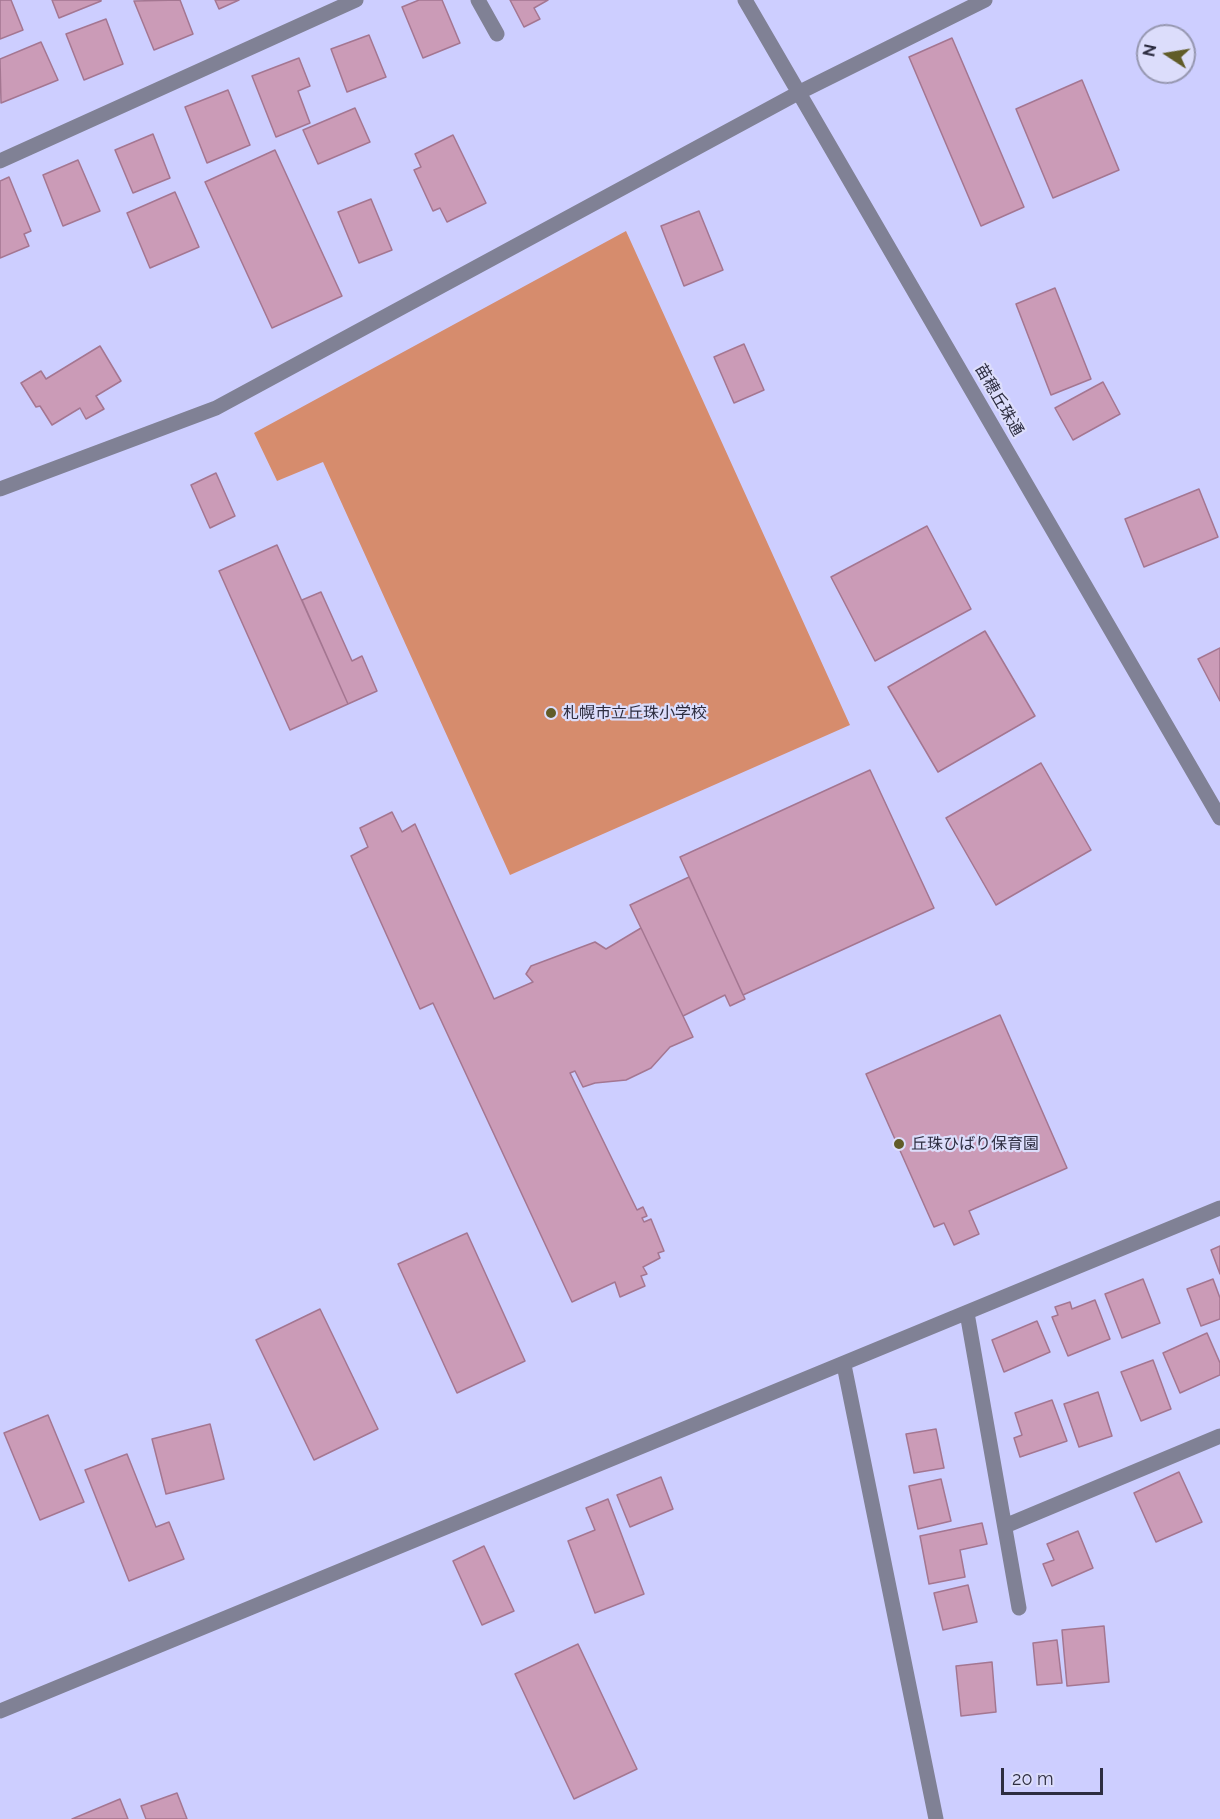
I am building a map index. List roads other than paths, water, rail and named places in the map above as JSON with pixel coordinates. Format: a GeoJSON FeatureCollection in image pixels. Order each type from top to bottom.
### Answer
{"type":"FeatureCollection","features":[{"type":"Feature","properties":{"kind":"street"},"geometry":{"type":"LineString","coordinates":[[0,161],[356,0]]}},
{"type":"Feature","properties":{"kind":"street"},"geometry":{"type":"LineString","coordinates":[[478,0],[496,34]]}},
{"type":"Feature","properties":{"kind":"street","name":"苗穂丘珠通"},"geometry":{"type":"LineString","coordinates":[[745,0],[1220,818]]}},
{"type":"Feature","properties":{"kind":"street"},"geometry":{"type":"LineString","coordinates":[[0,489],[216,408],[800,92],[985,0]]}},
{"type":"Feature","properties":{"kind":"street"},"geometry":{"type":"LineString","coordinates":[[0,1711],[844,1365],[1220,1208]]}},
{"type":"Feature","properties":{"kind":"street"},"geometry":{"type":"LineString","coordinates":[[966,1313],[1019,1608]]}},
{"type":"Feature","properties":{"kind":"street"},"geometry":{"type":"LineString","coordinates":[[844,1365],[936,1819]]}},
{"type":"Feature","properties":{"kind":"street"},"geometry":{"type":"LineString","coordinates":[[1005,1526],[1220,1436]]}},
{"type":"Feature","properties":{"kind":"place","name":"札幌市立丘珠小学校"},"geometry":{"type":"Point","coordinates":[551,713]}},
{"type":"Feature","properties":{"kind":"place","name":"丘珠ひばり保育園"},"geometry":{"type":"Point","coordinates":[899,1144]}}]}
